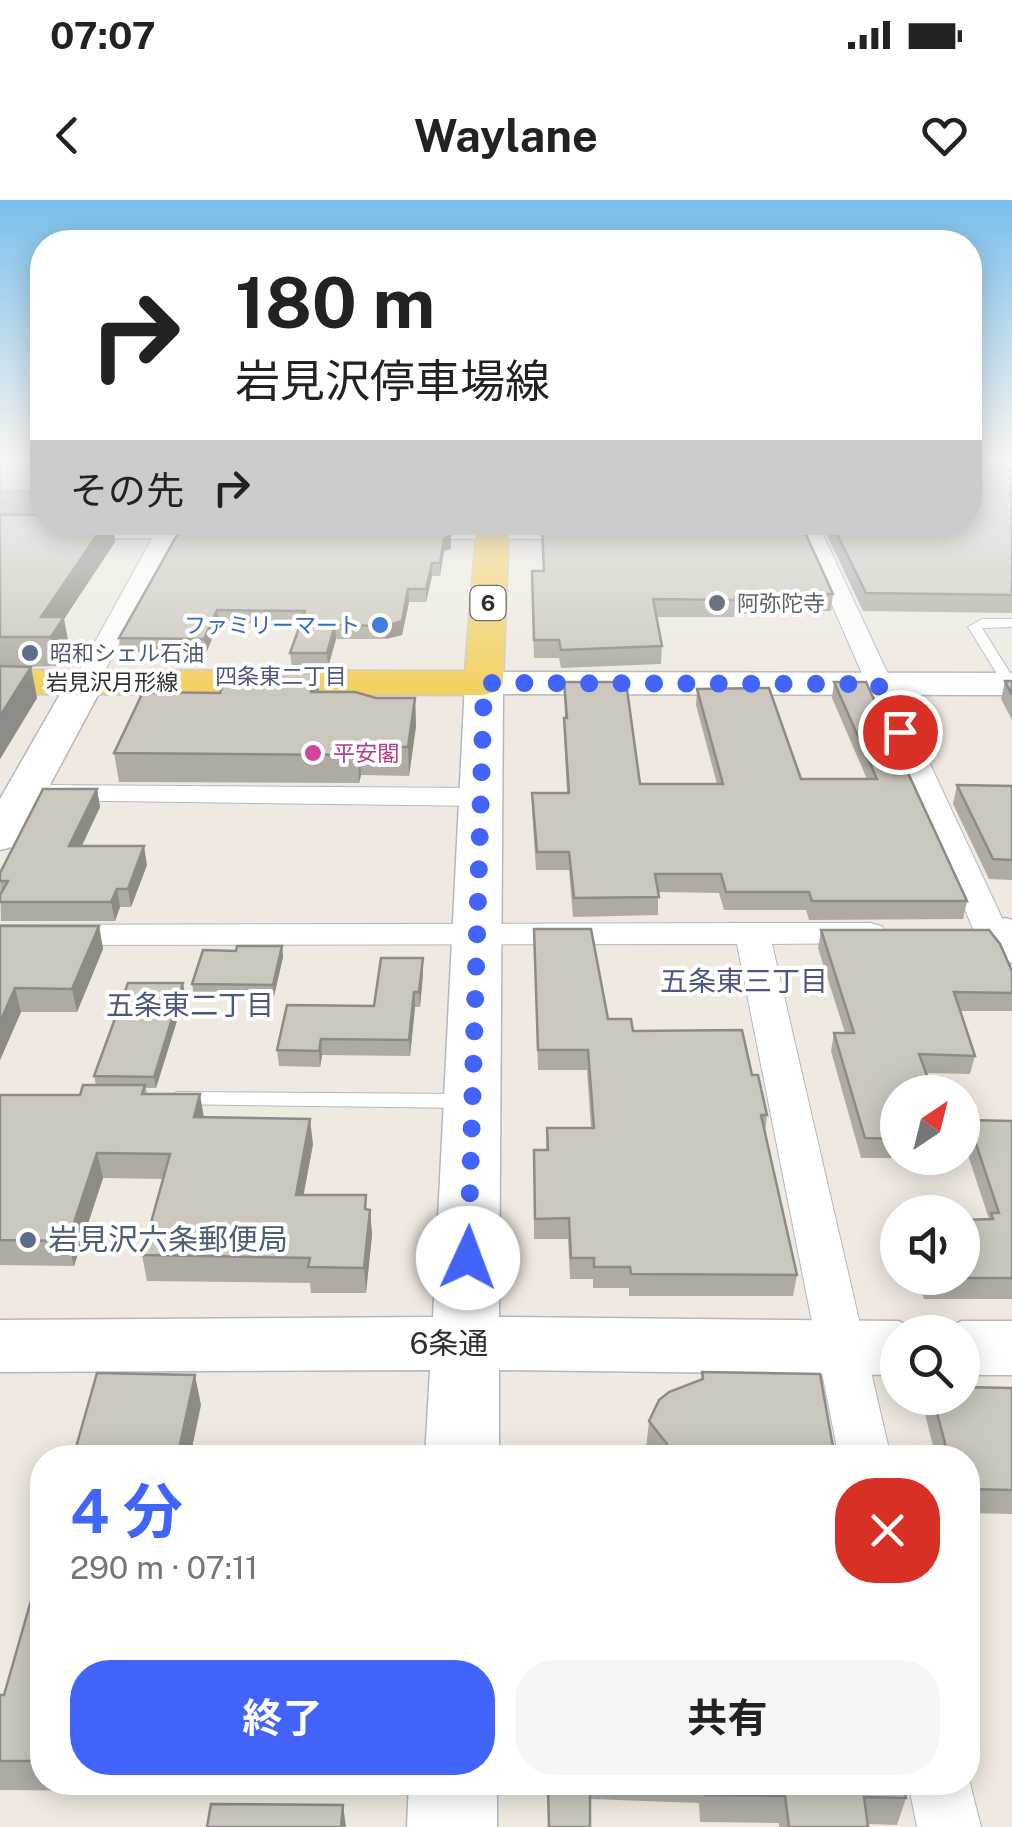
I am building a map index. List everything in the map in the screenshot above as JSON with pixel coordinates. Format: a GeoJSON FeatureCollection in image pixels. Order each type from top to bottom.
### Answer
{"type":"FeatureCollection","features":[{"type":"Feature","properties":{"kind":"main road","name":"6"},"geometry":{"type":"LineString","coordinates":[[484,683],[491,536]]}},
{"type":"Feature","properties":{"kind":"main road","name":"岩見沢月形線"},"geometry":{"type":"LineString","coordinates":[[0,682],[484,683]]}},
{"type":"Feature","properties":{"kind":"street"},"geometry":{"type":"LineString","coordinates":[[0,836],[165,536]]}},
{"type":"Feature","properties":{"kind":"street"},"geometry":{"type":"LineString","coordinates":[[812,536],[878,684],[1005,937]]}},
{"type":"Feature","properties":{"kind":"street"},"geometry":{"type":"LineString","coordinates":[[462,1445],[484,683],[1011,684]]}},
{"type":"Feature","properties":{"kind":"street"},"geometry":{"type":"LineString","coordinates":[[24,794],[482,797]]}},
{"type":"Feature","properties":{"kind":"street"},"geometry":{"type":"LineString","coordinates":[[0,935],[900,933]]}},
{"type":"Feature","properties":{"kind":"street"},"geometry":{"type":"LineString","coordinates":[[955,933],[1005,937]]}},
{"type":"Feature","properties":{"kind":"street"},"geometry":{"type":"LineString","coordinates":[[752,934],[869,1348],[865,1445]]}},
{"type":"Feature","properties":{"kind":"street","name":"6条通"},"geometry":{"type":"LineString","coordinates":[[0,1346],[465,1343],[869,1348]]}},
{"type":"Feature","properties":{"kind":"street"},"geometry":{"type":"LineString","coordinates":[[980,1348],[1012,1348]]}},
{"type":"Feature","properties":{"kind":"street"},"geometry":{"type":"LineString","coordinates":[[452,1827],[453,1795]]}},
{"type":"Feature","properties":{"kind":"street"},"geometry":{"type":"LineString","coordinates":[[942,1795],[949,1827]]}},
{"type":"Feature","properties":{"kind":"lane"},"geometry":{"type":"LineString","coordinates":[[1011,684],[975,627],[982,623],[1012,623]]}},
{"type":"Feature","properties":{"kind":"lane"},"geometry":{"type":"LineString","coordinates":[[158,1099],[473,1101]]}},
{"type":"Feature","properties":{"kind":"building"},"geometry":{"type":"Polygon","coordinates":[[[0,536],[96,536],[41,617],[64,617],[51,637],[0,637],[0,536]]]}},
{"type":"Feature","properties":{"kind":"building"},"geometry":{"type":"Polygon","coordinates":[[[177,536],[450,536],[444,539],[440,563],[432,563],[426,589],[408,589],[402,621],[386,626],[335,625],[327,653],[290,653],[305,611],[217,610],[204,639],[119,638],[177,536]]]}},
{"type":"Feature","properties":{"kind":"building"},"geometry":{"type":"Polygon","coordinates":[[[542,536],[807,536],[833,594],[754,594],[755,597],[735,597],[736,600],[653,599],[662,646],[561,650],[559,640],[534,640],[532,571],[544,571],[542,536]]]}},
{"type":"Feature","properties":{"kind":"building"},"geometry":{"type":"Polygon","coordinates":[[[838,536],[1012,536],[1012,595],[866,593],[838,536]]]}},
{"type":"Feature","properties":{"kind":"building"},"geometry":{"type":"Polygon","coordinates":[[[0,666],[31,667],[0,716],[0,666]]]}},
{"type":"Feature","properties":{"kind":"building"},"geometry":{"type":"Polygon","coordinates":[[[279,671],[317,671],[311,692],[415,698],[408,747],[359,747],[358,755],[114,753],[143,692],[220,693],[226,678],[276,678],[279,671]]]}},
{"type":"Feature","properties":{"kind":"building"},"geometry":{"type":"Polygon","coordinates":[[[564,682],[626,682],[640,784],[723,784],[697,689],[769,688],[801,779],[877,779],[834,682],[866,682],[967,901],[812,901],[809,892],[726,892],[721,874],[655,874],[659,897],[574,898],[569,852],[537,852],[532,793],[569,793],[564,682]]]}},
{"type":"Feature","properties":{"kind":"building"},"geometry":{"type":"Polygon","coordinates":[[[957,785],[1012,786],[1012,860],[993,859],[957,785]]]}},
{"type":"Feature","properties":{"kind":"building"},"geometry":{"type":"Polygon","coordinates":[[[43,789],[97,789],[69,846],[144,846],[128,889],[117,889],[111,902],[0,902],[8,881],[0,881],[0,873],[43,789]]]}},
{"type":"Feature","properties":{"kind":"building"},"geometry":{"type":"Polygon","coordinates":[[[0,926],[99,926],[72,989],[15,988],[0,1022],[0,926]]]}},
{"type":"Feature","properties":{"kind":"building"},"geometry":{"type":"Polygon","coordinates":[[[534,929],[591,929],[608,1019],[631,1019],[633,1031],[742,1030],[752,1075],[758,1075],[767,1115],[761,1115],[797,1275],[631,1274],[630,1267],[594,1267],[594,1258],[571,1258],[569,1218],[535,1219],[534,1150],[548,1150],[547,1128],[594,1128],[588,1050],[538,1050],[534,929]]]}},
{"type":"Feature","properties":{"kind":"building"},"geometry":{"type":"Polygon","coordinates":[[[821,930],[989,930],[1000,944],[1012,971],[1012,993],[954,992],[975,1056],[919,1054],[927,1075],[880,1075],[880,1138],[865,1138],[834,1033],[854,1033],[821,930]]]}},
{"type":"Feature","properties":{"kind":"building"},"geometry":{"type":"Polygon","coordinates":[[[237,946],[282,946],[273,985],[192,984],[203,950],[236,951],[237,946]]]}},
{"type":"Feature","properties":{"kind":"building"},"geometry":{"type":"Polygon","coordinates":[[[381,958],[423,958],[419,992],[414,992],[409,1040],[321,1039],[319,1051],[277,1050],[287,1005],[374,1006],[381,958]]]}},
{"type":"Feature","properties":{"kind":"building"},"geometry":{"type":"Polygon","coordinates":[[[128,983],[183,983],[154,1077],[94,1076],[128,983]]]}},
{"type":"Feature","properties":{"kind":"building"},"geometry":{"type":"Polygon","coordinates":[[[83,1085],[145,1085],[142,1094],[200,1094],[194,1117],[310,1119],[296,1195],[366,1195],[365,1209],[370,1210],[364,1268],[308,1267],[310,1258],[142,1255],[170,1154],[97,1153],[68,1241],[0,1240],[0,1095],[80,1095],[83,1085]]]}},
{"type":"Feature","properties":{"kind":"building"},"geometry":{"type":"Polygon","coordinates":[[[980,1120],[1012,1121],[1012,1278],[980,1278],[980,1219],[993,1219],[991,1213],[999,1213],[980,1156],[980,1120]]]}},
{"type":"Feature","properties":{"kind":"building"},"geometry":{"type":"Polygon","coordinates":[[[702,1372],[820,1374],[833,1445],[667,1445],[649,1421],[659,1400],[703,1379],[702,1372]]]}},
{"type":"Feature","properties":{"kind":"building"},"geometry":{"type":"Polygon","coordinates":[[[97,1373],[195,1375],[180,1445],[77,1445],[97,1373]]]}},
{"type":"Feature","properties":{"kind":"building"},"geometry":{"type":"Polygon","coordinates":[[[980,1387],[1012,1388],[1012,1490],[980,1489],[980,1445],[946,1445],[938,1415],[980,1415],[980,1387]]]}},
{"type":"Feature","properties":{"kind":"building"},"geometry":{"type":"Polygon","coordinates":[[[30,1604],[30,1761],[0,1761],[0,1695],[4,1695],[30,1604]]]}},
{"type":"Feature","properties":{"kind":"building"},"geometry":{"type":"Polygon","coordinates":[[[548,1795],[590,1795],[590,1827],[549,1827],[548,1795]]]}},
{"type":"Feature","properties":{"kind":"building"},"geometry":{"type":"Polygon","coordinates":[[[705,1795],[905,1795],[906,1798],[864,1797],[868,1827],[789,1827],[785,1796],[705,1795]]]}},
{"type":"Feature","properties":{"kind":"building"},"geometry":{"type":"Polygon","coordinates":[[[211,1804],[343,1805],[341,1827],[207,1827],[211,1804]]]}},
{"type":"Feature","properties":{"kind":"place","name":"阿弥陀寺"},"geometry":{"type":"Point","coordinates":[717,603]}},
{"type":"Feature","properties":{"kind":"place","name":"ファミリーマート"},"geometry":{"type":"Point","coordinates":[380,625]}},
{"type":"Feature","properties":{"kind":"place","name":"昭和シェル石油"},"geometry":{"type":"Point","coordinates":[30,653]}},
{"type":"Feature","properties":{"kind":"place","name":"平安閣"},"geometry":{"type":"Point","coordinates":[313,753]}},
{"type":"Feature","properties":{"kind":"place","name":"岩見沢六条郵便局"},"geometry":{"type":"Point","coordinates":[28,1240]}},
{"type":"Feature","properties":{"kind":"district","name":"四条東二丁目"},"geometry":{"type":"Point","coordinates":[281,676]}},
{"type":"Feature","properties":{"kind":"district","name":"五条東三丁目"},"geometry":{"type":"Point","coordinates":[744,981]}},
{"type":"Feature","properties":{"kind":"district","name":"五条東二丁目"},"geometry":{"type":"Point","coordinates":[190,1005]}},
{"type":"Feature","properties":{"kind":"route"},"geometry":{"type":"LineString","coordinates":[[468,1258],[484,683],[878,684],[900,732]]}}]}
